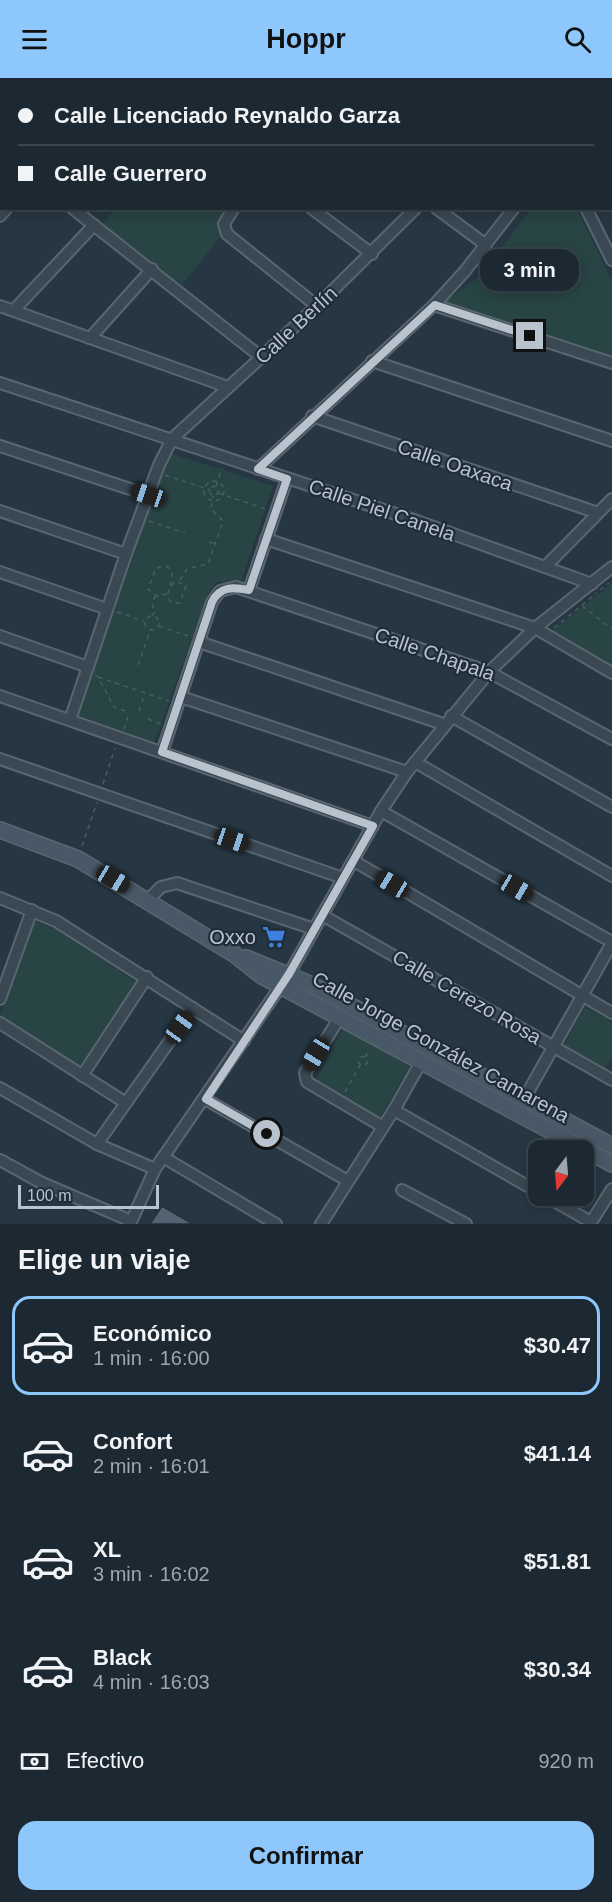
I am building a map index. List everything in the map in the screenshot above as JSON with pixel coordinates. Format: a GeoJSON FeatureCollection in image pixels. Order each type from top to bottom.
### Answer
{"type":"FeatureCollection","features":[{"type":"Feature","properties":{"kind":"street"},"geometry":{"type":"LineString","coordinates":[[75,210],[261,357]]}},
{"type":"Feature","properties":{"kind":"street"},"geometry":{"type":"LineString","coordinates":[[232,210],[224,221],[224,229],[317,306]]}},
{"type":"Feature","properties":{"kind":"street"},"geometry":{"type":"LineString","coordinates":[[314,210],[372,254]]}},
{"type":"Feature","properties":{"kind":"street","name":"Calle Berlín"},"geometry":{"type":"LineString","coordinates":[[172,439],[372,254],[414,210]]}},
{"type":"Feature","properties":{"kind":"street"},"geometry":{"type":"LineString","coordinates":[[439,210],[486,245]]}},
{"type":"Feature","properties":{"kind":"street"},"geometry":{"type":"LineString","coordinates":[[258,469],[312,416],[435,305],[512,210]]}},
{"type":"Feature","properties":{"kind":"street"},"geometry":{"type":"LineString","coordinates":[[587,210],[612,260]]}},
{"type":"Feature","properties":{"kind":"street"},"geometry":{"type":"LineString","coordinates":[[14,310],[94,225]]}},
{"type":"Feature","properties":{"kind":"street"},"geometry":{"type":"LineString","coordinates":[[90,338],[152,269]]}},
{"type":"Feature","properties":{"kind":"street"},"geometry":{"type":"LineString","coordinates":[[435,305],[612,363]]}},
{"type":"Feature","properties":{"kind":"street"},"geometry":{"type":"LineString","coordinates":[[0,306],[228,387]]}},
{"type":"Feature","properties":{"kind":"street"},"geometry":{"type":"LineString","coordinates":[[372,361],[612,441]]}},
{"type":"Feature","properties":{"kind":"street","name":"Calle Piel Canela"},"geometry":{"type":"LineString","coordinates":[[0,383],[172,439],[592,584]]}},
{"type":"Feature","properties":{"kind":"street","name":"Calle Oaxaca"},"geometry":{"type":"LineString","coordinates":[[312,416],[598,513]]}},
{"type":"Feature","properties":{"kind":"street"},"geometry":{"type":"LineString","coordinates":[[70,720],[90,670],[126,554],[172,439]]}},
{"type":"Feature","properties":{"kind":"street"},"geometry":{"type":"LineString","coordinates":[[0,446],[148,495]]}},
{"type":"Feature","properties":{"kind":"street"},"geometry":{"type":"LineString","coordinates":[[162,752],[181,697],[196,640],[215,597],[227,588],[249,590],[287,479]]}},
{"type":"Feature","properties":{"kind":"street"},"geometry":{"type":"LineString","coordinates":[[545,567],[612,499]]}},
{"type":"Feature","properties":{"kind":"street"},"geometry":{"type":"LineString","coordinates":[[0,511],[126,554]]}},
{"type":"Feature","properties":{"kind":"street"},"geometry":{"type":"LineString","coordinates":[[266,539],[535,628],[612,673]]}},
{"type":"Feature","properties":{"kind":"street"},"geometry":{"type":"LineString","coordinates":[[0,1160],[40,1182],[130,1223],[155,1169],[206,1099],[285,980],[381,811],[407,772],[447,720],[489,672],[535,628],[612,567]]}},
{"type":"Feature","properties":{"kind":"street"},"geometry":{"type":"LineString","coordinates":[[0,572],[110,610]]}},
{"type":"Feature","properties":{"kind":"street","name":"Calle Chapala"},"geometry":{"type":"LineString","coordinates":[[249,590],[489,672],[612,739]]}},
{"type":"Feature","properties":{"kind":"street"},"geometry":{"type":"LineString","coordinates":[[0,636],[90,670]]}},
{"type":"Feature","properties":{"kind":"street"},"geometry":{"type":"LineString","coordinates":[[196,640],[447,720],[612,807]]}},
{"type":"Feature","properties":{"kind":"street"},"geometry":{"type":"LineString","coordinates":[[0,696],[373,826]]}},
{"type":"Feature","properties":{"kind":"street"},"geometry":{"type":"LineString","coordinates":[[181,697],[407,772]]}},
{"type":"Feature","properties":{"kind":"street"},"geometry":{"type":"LineString","coordinates":[[0,759],[343,878]]}},
{"type":"Feature","properties":{"kind":"street"},"geometry":{"type":"LineString","coordinates":[[415,762],[612,876]]}},
{"type":"Feature","properties":{"kind":"street"},"geometry":{"type":"LineString","coordinates":[[381,811],[612,943],[524,1099]]}},
{"type":"Feature","properties":{"kind":"street"},"geometry":{"type":"LineString","coordinates":[[0,830],[78,859],[234,954],[262,976],[285,980]]}},
{"type":"Feature","properties":{"kind":"street"},"geometry":{"type":"LineString","coordinates":[[354,861],[612,1013]]}},
{"type":"Feature","properties":{"kind":"street"},"geometry":{"type":"LineString","coordinates":[[148,900],[161,887],[177,883],[314,929]]}},
{"type":"Feature","properties":{"kind":"street"},"geometry":{"type":"LineString","coordinates":[[0,898],[56,921],[243,1041]]}},
{"type":"Feature","properties":{"kind":"street"},"geometry":{"type":"LineString","coordinates":[[0,999],[32,910]]}},
{"type":"Feature","properties":{"kind":"street","name":"Calle Cerezo Rosa"},"geometry":{"type":"LineString","coordinates":[[322,915],[612,1080]]}},
{"type":"Feature","properties":{"kind":"street"},"geometry":{"type":"LineString","coordinates":[[82,1076],[147,978]]}},
{"type":"Feature","properties":{"kind":"street","name":"Calle Jorge González Camarena"},"geometry":{"type":"LineString","coordinates":[[285,980],[340,1017],[612,1164]]}},
{"type":"Feature","properties":{"kind":"street","name":"Calle Jorge González Camarena"},"geometry":{"type":"LineString","coordinates":[[285,980],[524,1099],[612,1146]]}},
{"type":"Feature","properties":{"kind":"street"},"geometry":{"type":"LineString","coordinates":[[97,1144],[193,1008]]}},
{"type":"Feature","properties":{"kind":"street"},"geometry":{"type":"LineString","coordinates":[[340,1017],[305,1073],[307,1082],[383,1127]]}},
{"type":"Feature","properties":{"kind":"street"},"geometry":{"type":"LineString","coordinates":[[0,1023],[126,1103]]}},
{"type":"Feature","properties":{"kind":"street"},"geometry":{"type":"LineString","coordinates":[[321,1224],[394,1110],[421,1062]]}},
{"type":"Feature","properties":{"kind":"street"},"geometry":{"type":"LineString","coordinates":[[0,1088],[97,1144],[155,1169]]}},
{"type":"Feature","properties":{"kind":"street"},"geometry":{"type":"LineString","coordinates":[[206,1099],[348,1181]]}},
{"type":"Feature","properties":{"kind":"street"},"geometry":{"type":"LineString","coordinates":[[394,1110],[528,1186]]}},
{"type":"Feature","properties":{"kind":"street"},"geometry":{"type":"LineString","coordinates":[[163,1157],[276,1224]]}},
{"type":"Feature","properties":{"kind":"street"},"geometry":{"type":"LineString","coordinates":[[562,1206],[590,1223],[612,1189]]}},
{"type":"Feature","properties":{"kind":"street"},"geometry":{"type":"LineString","coordinates":[[402,1190],[466,1224]]}},
{"type":"Feature","properties":{"kind":"path"},"geometry":{"type":"LineString","coordinates":[[222,468],[216,487],[218,493],[267,509],[269,501]]}},
{"type":"Feature","properties":{"kind":"path"},"geometry":{"type":"LineString","coordinates":[[161,474],[210,490],[213,496]]}},
{"type":"Feature","properties":{"kind":"path"},"geometry":{"type":"LineString","coordinates":[[170,587],[179,582],[181,575],[187,569],[206,566],[223,521],[214,514],[205,488],[210,482],[218,482]]}},
{"type":"Feature","properties":{"kind":"path"},"geometry":{"type":"LineString","coordinates":[[211,501],[218,501],[223,495],[223,488],[218,482]]}},
{"type":"Feature","properties":{"kind":"path"},"geometry":{"type":"LineString","coordinates":[[210,490],[216,487]]}},
{"type":"Feature","properties":{"kind":"path"},"geometry":{"type":"LineString","coordinates":[[211,501],[218,493]]}},
{"type":"Feature","properties":{"kind":"path"},"geometry":{"type":"LineString","coordinates":[[146,520],[185,533]]}},
{"type":"Feature","properties":{"kind":"path"},"geometry":{"type":"LineString","coordinates":[[209,542],[216,544]]}},
{"type":"Feature","properties":{"kind":"path"},"geometry":{"type":"LineString","coordinates":[[155,596],[148,587],[156,568],[166,566],[172,571],[173,578],[167,594],[171,602],[181,602],[187,587],[179,582]]}},
{"type":"Feature","properties":{"kind":"path"},"geometry":{"type":"LineString","coordinates":[[554,628],[609,583]]}},
{"type":"Feature","properties":{"kind":"path"},"geometry":{"type":"LineString","coordinates":[[155,596],[167,594]]}},
{"type":"Feature","properties":{"kind":"path"},"geometry":{"type":"LineString","coordinates":[[145,621],[155,611],[152,602],[155,596]]}},
{"type":"Feature","properties":{"kind":"path"},"geometry":{"type":"LineString","coordinates":[[582,605],[612,629]]}},
{"type":"Feature","properties":{"kind":"path"},"geometry":{"type":"LineString","coordinates":[[110,610],[145,621]]}},
{"type":"Feature","properties":{"kind":"path"},"geometry":{"type":"LineString","coordinates":[[152,616],[157,618],[159,626]]}},
{"type":"Feature","properties":{"kind":"path"},"geometry":{"type":"LineString","coordinates":[[145,621],[146,628],[150,631]]}},
{"type":"Feature","properties":{"kind":"path"},"geometry":{"type":"LineString","coordinates":[[138,665],[150,631],[159,626],[196,640]]}},
{"type":"Feature","properties":{"kind":"path"},"geometry":{"type":"LineString","coordinates":[[90,670],[98,676],[170,701],[167,708]]}},
{"type":"Feature","properties":{"kind":"path"},"geometry":{"type":"LineString","coordinates":[[98,676],[114,707],[128,712]]}},
{"type":"Feature","properties":{"kind":"path"},"geometry":{"type":"LineString","coordinates":[[139,711],[145,692]]}},
{"type":"Feature","properties":{"kind":"path"},"geometry":{"type":"LineString","coordinates":[[148,719],[162,724],[165,716]]}},
{"type":"Feature","properties":{"kind":"path"},"geometry":{"type":"LineString","coordinates":[[123,733],[128,717]]}},
{"type":"Feature","properties":{"kind":"path"},"geometry":{"type":"LineString","coordinates":[[370,1066],[365,1058],[372,1045]]}},
{"type":"Feature","properties":{"kind":"path"},"geometry":{"type":"LineString","coordinates":[[343,1096],[360,1065],[359,1058],[365,1058]]}},
{"type":"Feature","properties":{"kind":"path"},"geometry":{"type":"LineString","coordinates":[[360,1065],[367,1064]]}},
{"type":"Feature","properties":{"kind":"green space"},"geometry":{"type":"Polygon","coordinates":[[[114,210],[241,210],[182,285],[103,224],[114,210]]]}},
{"type":"Feature","properties":{"kind":"green space"},"geometry":{"type":"Polygon","coordinates":[[[530,210],[577,210],[612,281],[612,361],[441,304],[480,276],[530,210]]]}},
{"type":"Feature","properties":{"kind":"green space"},"geometry":{"type":"Polygon","coordinates":[[[169,453],[273,486],[240,585],[217,581],[208,594],[154,743],[78,716],[169,453]]]}},
{"type":"Feature","properties":{"kind":"green space"},"geometry":{"type":"Polygon","coordinates":[[[612,583],[612,667],[551,632],[612,583]]]}},
{"type":"Feature","properties":{"kind":"green space"},"geometry":{"type":"Polygon","coordinates":[[[32,920],[57,930],[138,983],[81,1067],[0,1016],[32,920]]]}},
{"type":"Feature","properties":{"kind":"green space"},"geometry":{"type":"Polygon","coordinates":[[[585,1007],[612,1022],[612,1057],[605,1069],[564,1045],[585,1007]]]}},
{"type":"Feature","properties":{"kind":"green space"},"geometry":{"type":"Polygon","coordinates":[[[343,1028],[411,1064],[379,1120],[316,1080],[343,1028]]]}},
{"type":"Feature","properties":{"kind":"building"},"geometry":{"type":"Polygon","coordinates":[[[162,1206],[193,1224],[150,1224],[162,1206]]]}},
{"type":"Feature","properties":{"kind":"place","name":"Oxxo"},"geometry":{"type":"Point","coordinates":[274,937]}},
{"type":"Feature","properties":{"kind":"route"},"geometry":{"type":"LineString","coordinates":[[267,1134],[206,1099],[289,974],[373,826],[162,752],[212,602],[220,591],[227,588],[249,590],[287,479],[258,469],[312,416],[435,305],[530,336]]}}]}
